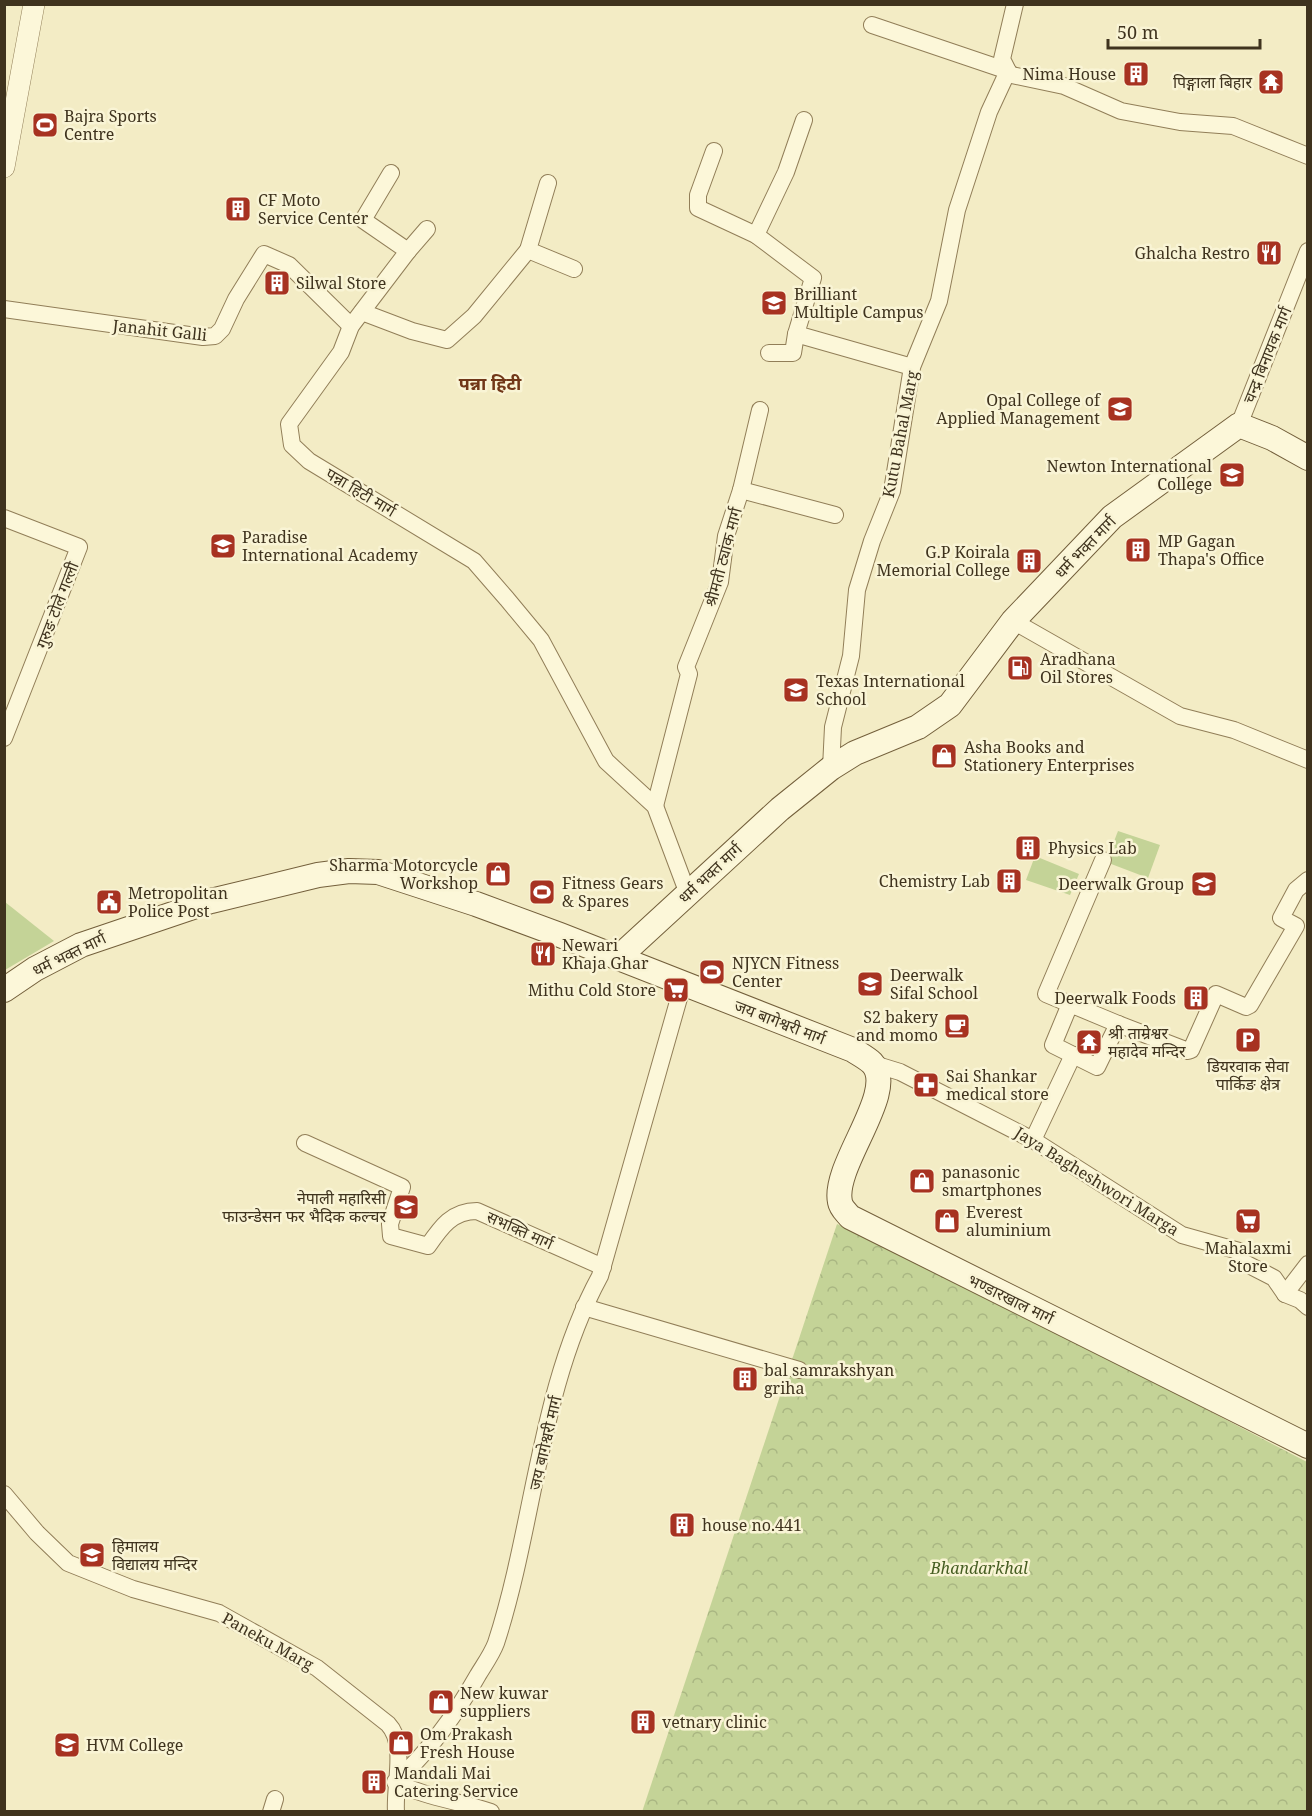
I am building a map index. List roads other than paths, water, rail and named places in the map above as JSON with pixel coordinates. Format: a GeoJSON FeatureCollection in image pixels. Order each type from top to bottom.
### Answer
{"type":"FeatureCollection","features":[{"type":"Feature","properties":{"kind":"main road"},"geometry":{"type":"LineString","coordinates":[[1239,425],[1272,438],[1308,458]]}},
{"type":"Feature","properties":{"kind":"main road","name":"धर्म भक्त मार्ग"},"geometry":{"type":"LineString","coordinates":[[4,990],[35,969],[109,934],[211,901],[318,875],[349,871],[378,872],[410,881],[619,957],[780,809],[831,768],[855,753],[918,727],[950,705],[1013,621],[1112,517],[1239,425]]}},
{"type":"Feature","properties":{"kind":"main road","name":"जय बागेश्वरी मार्ग"},"geometry":{"type":"LineString","coordinates":[[619,957],[853,1050],[876,1071]]}},
{"type":"Feature","properties":{"kind":"main road","name":"भण्डारखाल मार्ग"},"geometry":{"type":"LineString","coordinates":[[876,1071],[876,1099],[846,1165],[839,1190],[840,1204],[850,1217],[1308,1446]]}},
{"type":"Feature","properties":{"kind":"street"},"geometry":{"type":"LineString","coordinates":[[4,167],[34,4]]}},
{"type":"Feature","properties":{"kind":"street"},"geometry":{"type":"LineString","coordinates":[[1007,73],[1002,59],[1015,4]]}},
{"type":"Feature","properties":{"kind":"street"},"geometry":{"type":"LineString","coordinates":[[872,25],[1007,73],[1064,86],[1121,111],[1180,122],[1233,126],[1308,156]]}},
{"type":"Feature","properties":{"kind":"street","name":"Kutu Bahal Marg"},"geometry":{"type":"LineString","coordinates":[[831,768],[833,727],[852,656],[857,590],[872,541],[892,491],[912,367],[939,301],[960,199],[989,112],[1007,73]]}},
{"type":"Feature","properties":{"kind":"street"},"geometry":{"type":"LineString","coordinates":[[756,235],[786,172],[804,120]]}},
{"type":"Feature","properties":{"kind":"street"},"geometry":{"type":"LineString","coordinates":[[714,151],[698,195],[698,208],[756,235],[813,278],[796,334],[793,353],[769,353]]}},
{"type":"Feature","properties":{"kind":"street"},"geometry":{"type":"LineString","coordinates":[[391,173],[363,220],[408,251]]}},
{"type":"Feature","properties":{"kind":"street"},"geometry":{"type":"LineString","coordinates":[[362,312],[412,332],[447,340],[470,311],[528,250],[548,183]]}},
{"type":"Feature","properties":{"kind":"street","name":"पन्ना हिटी मार्ग"},"geometry":{"type":"LineString","coordinates":[[427,229],[351,326],[341,352],[289,424],[292,445],[309,461],[474,561],[541,640],[606,761],[655,806],[688,894]]}},
{"type":"Feature","properties":{"kind":"street"},"geometry":{"type":"LineString","coordinates":[[528,250],[574,269]]}},
{"type":"Feature","properties":{"kind":"street","name":"चन्द्र बिनायक मार्ग"},"geometry":{"type":"LineString","coordinates":[[1239,425],[1308,252]]}},
{"type":"Feature","properties":{"kind":"street","name":"Janahit Galli"},"geometry":{"type":"LineString","coordinates":[[4,309],[203,337],[215,336],[222,330],[236,299],[264,254],[289,265],[351,326]]}},
{"type":"Feature","properties":{"kind":"street"},"geometry":{"type":"LineString","coordinates":[[796,334],[912,367]]}},
{"type":"Feature","properties":{"kind":"street","name":"श्रीमती ट्यांक मार्ग"},"geometry":{"type":"LineString","coordinates":[[655,806],[689,674],[686,667],[720,582],[726,536],[741,490],[760,410]]}},
{"type":"Feature","properties":{"kind":"street"},"geometry":{"type":"LineString","coordinates":[[741,490],[835,515]]}},
{"type":"Feature","properties":{"kind":"street","name":"गुरुङ टोले गल्ली"},"geometry":{"type":"LineString","coordinates":[[4,519],[79,547],[4,738]]}},
{"type":"Feature","properties":{"kind":"street"},"geometry":{"type":"LineString","coordinates":[[1013,621],[1180,716],[1234,730],[1308,760]]}},
{"type":"Feature","properties":{"kind":"street"},"geometry":{"type":"LineString","coordinates":[[1103,860],[1046,994],[1188,1051],[1191,1050],[1216,994],[1246,1007],[1250,1005],[1296,926],[1281,918],[1296,890],[1308,880]]}},
{"type":"Feature","properties":{"kind":"street","name":"जय बागेश्वरी मार्ग"},"geometry":{"type":"LineString","coordinates":[[395,1782],[412,1767],[458,1709],[495,1645],[552,1404],[584,1307],[603,1267],[683,984]]}},
{"type":"Feature","properties":{"kind":"street"},"geometry":{"type":"LineString","coordinates":[[1070,1004],[1053,1045],[1098,1067],[1118,1024]]}},
{"type":"Feature","properties":{"kind":"street"},"geometry":{"type":"LineString","coordinates":[[1033,1140],[1073,1055]]}},
{"type":"Feature","properties":{"kind":"street","name":"Jaya Bagheshwori Marga"},"geometry":{"type":"LineString","coordinates":[[876,1071],[900,1072],[1033,1140],[1182,1234],[1239,1251],[1241,1261],[1274,1278],[1285,1294],[1300,1300],[1308,1307]]}},
{"type":"Feature","properties":{"kind":"street","name":"सभक्ति मार्ग"},"geometry":{"type":"LineString","coordinates":[[305,1143],[402,1187],[390,1224],[391,1236],[428,1246],[442,1225],[463,1211],[477,1211],[603,1267]]}},
{"type":"Feature","properties":{"kind":"street"},"geometry":{"type":"LineString","coordinates":[[1285,1294],[1308,1264]]}},
{"type":"Feature","properties":{"kind":"street"},"geometry":{"type":"LineString","coordinates":[[584,1307],[799,1370]]}},
{"type":"Feature","properties":{"kind":"street","name":"Paneku Marg"},"geometry":{"type":"LineString","coordinates":[[4,1494],[37,1533],[68,1563],[133,1590],[219,1612],[317,1668],[394,1731],[399,1747],[395,1782],[396,1812]]}},
{"type":"Feature","properties":{"kind":"street"},"geometry":{"type":"LineString","coordinates":[[395,1782],[419,1794],[458,1800],[491,1812]]}},
{"type":"Feature","properties":{"kind":"place","name":"Nima House"},"geometry":{"type":"Point","coordinates":[1136,74]}},
{"type":"Feature","properties":{"kind":"place","name":"पिङ्गाला बिहार"},"geometry":{"type":"Point","coordinates":[1271,82]}},
{"type":"Feature","properties":{"kind":"place","name":"Bajra Sports Centre"},"geometry":{"type":"Point","coordinates":[45,125]}},
{"type":"Feature","properties":{"kind":"place","name":"CF Moto Service Center"},"geometry":{"type":"Point","coordinates":[238,209]}},
{"type":"Feature","properties":{"kind":"place","name":"Ghalcha Restro"},"geometry":{"type":"Point","coordinates":[1269,253]}},
{"type":"Feature","properties":{"kind":"place","name":"Silwal Store"},"geometry":{"type":"Point","coordinates":[277,283]}},
{"type":"Feature","properties":{"kind":"place","name":"Brilliant Multiple Campus"},"geometry":{"type":"Point","coordinates":[774,303]}},
{"type":"Feature","properties":{"kind":"place","name":"Opal College of Applied Management"},"geometry":{"type":"Point","coordinates":[1120,409]}},
{"type":"Feature","properties":{"kind":"place","name":"Newton International College"},"geometry":{"type":"Point","coordinates":[1232,475]}},
{"type":"Feature","properties":{"kind":"place","name":"Paradise International Academy"},"geometry":{"type":"Point","coordinates":[223,546]}},
{"type":"Feature","properties":{"kind":"place","name":"MP Gagan Thapa's Office"},"geometry":{"type":"Point","coordinates":[1138,550]}},
{"type":"Feature","properties":{"kind":"place","name":"G.P Koirala Memorial College"},"geometry":{"type":"Point","coordinates":[1029,561]}},
{"type":"Feature","properties":{"kind":"place","name":"Aradhana Oil Stores"},"geometry":{"type":"Point","coordinates":[1020,668]}},
{"type":"Feature","properties":{"kind":"place","name":"Texas International School"},"geometry":{"type":"Point","coordinates":[796,690]}},
{"type":"Feature","properties":{"kind":"place","name":"Asha Books and Stationery Enterprises"},"geometry":{"type":"Point","coordinates":[944,756]}},
{"type":"Feature","properties":{"kind":"place","name":"Physics Lab"},"geometry":{"type":"Point","coordinates":[1028,848]}},
{"type":"Feature","properties":{"kind":"place","name":"Sharma Motorcycle Workshop"},"geometry":{"type":"Point","coordinates":[498,874]}},
{"type":"Feature","properties":{"kind":"place","name":"Chemistry Lab"},"geometry":{"type":"Point","coordinates":[1009,881]}},
{"type":"Feature","properties":{"kind":"place","name":"Deerwalk Group"},"geometry":{"type":"Point","coordinates":[1204,884]}},
{"type":"Feature","properties":{"kind":"place","name":"Fitness Gears & Spares"},"geometry":{"type":"Point","coordinates":[542,892]}},
{"type":"Feature","properties":{"kind":"place","name":"Metropolitan Police Post"},"geometry":{"type":"Point","coordinates":[109,902]}},
{"type":"Feature","properties":{"kind":"place","name":"Newari Khaja Ghar"},"geometry":{"type":"Point","coordinates":[543,954]}},
{"type":"Feature","properties":{"kind":"place","name":"NJYCN Fitness Center"},"geometry":{"type":"Point","coordinates":[712,972]}},
{"type":"Feature","properties":{"kind":"place","name":"Deerwalk Sifal School"},"geometry":{"type":"Point","coordinates":[870,984]}},
{"type":"Feature","properties":{"kind":"place","name":"Mithu Cold Store"},"geometry":{"type":"Point","coordinates":[676,990]}},
{"type":"Feature","properties":{"kind":"place","name":"Deerwalk Foods"},"geometry":{"type":"Point","coordinates":[1196,998]}},
{"type":"Feature","properties":{"kind":"place","name":"S2 bakery and momo"},"geometry":{"type":"Point","coordinates":[957,1026]}},
{"type":"Feature","properties":{"kind":"place","name":"डियरवाक सेवा पार्किङ क्षेत्र"},"geometry":{"type":"Point","coordinates":[1248,1040]}},
{"type":"Feature","properties":{"kind":"place","name":"श्री ताम्रेश्वर महादेव मन्दिर"},"geometry":{"type":"Point","coordinates":[1089,1042]}},
{"type":"Feature","properties":{"kind":"place","name":"Sai Shankar medical store"},"geometry":{"type":"Point","coordinates":[926,1085]}},
{"type":"Feature","properties":{"kind":"place","name":"panasonic smartphones"},"geometry":{"type":"Point","coordinates":[922,1181]}},
{"type":"Feature","properties":{"kind":"place","name":"नेपाली महारिसी फाउन्डेसन फर भैदिक कल्चर"},"geometry":{"type":"Point","coordinates":[406,1207]}},
{"type":"Feature","properties":{"kind":"place","name":"Everest aluminium"},"geometry":{"type":"Point","coordinates":[947,1221]}},
{"type":"Feature","properties":{"kind":"place","name":"Mahalaxmi Store"},"geometry":{"type":"Point","coordinates":[1248,1221]}},
{"type":"Feature","properties":{"kind":"place","name":"bal samrakshyan griha"},"geometry":{"type":"Point","coordinates":[745,1379]}},
{"type":"Feature","properties":{"kind":"place","name":"house no.441"},"geometry":{"type":"Point","coordinates":[682,1525]}},
{"type":"Feature","properties":{"kind":"place","name":"हिमालय विद्यालय मन्दिर"},"geometry":{"type":"Point","coordinates":[92,1555]}},
{"type":"Feature","properties":{"kind":"place","name":"New kuwar suppliers"},"geometry":{"type":"Point","coordinates":[441,1702]}},
{"type":"Feature","properties":{"kind":"place","name":"vetnary clinic"},"geometry":{"type":"Point","coordinates":[643,1722]}},
{"type":"Feature","properties":{"kind":"place","name":"Om Prakash Fresh House"},"geometry":{"type":"Point","coordinates":[401,1743]}},
{"type":"Feature","properties":{"kind":"place","name":"HVM College"},"geometry":{"type":"Point","coordinates":[67,1745]}},
{"type":"Feature","properties":{"kind":"place","name":"Mandali Mai Catering Service"},"geometry":{"type":"Point","coordinates":[374,1782]}},
{"type":"Feature","properties":{"kind":"district","name":"पन्ना हिटी"},"geometry":{"type":"Point","coordinates":[490,384]}},
{"type":"Feature","properties":{"kind":"park label","name":"Bhandarkhal"},"geometry":{"type":"Point","coordinates":[979,1568]}}]}
